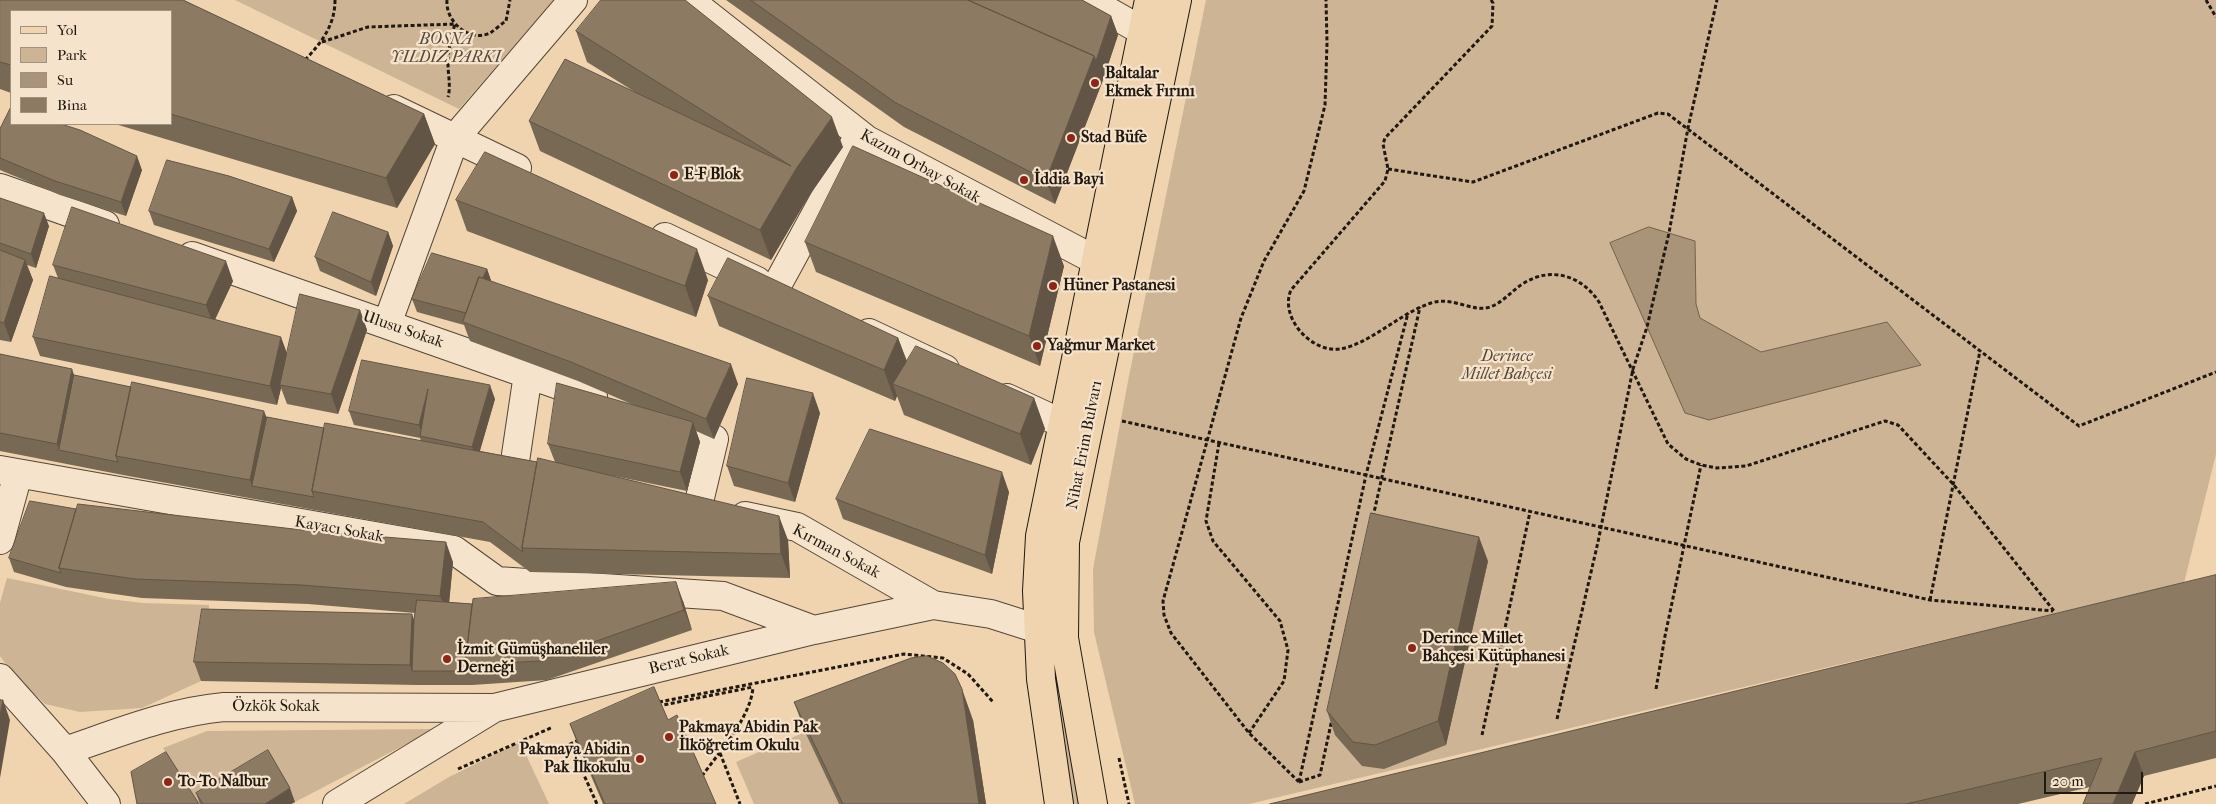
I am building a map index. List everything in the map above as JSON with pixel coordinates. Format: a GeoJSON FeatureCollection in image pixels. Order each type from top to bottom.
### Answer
{"type":"FeatureCollection","features":[{"type":"Feature","properties":{"kind":"main road","name":"Nihat Erim Bulvarı"},"geometry":{"type":"LineString","coordinates":[[1093,804],[1064,638],[1065,542],[1075,429],[1108,268],[1142,32],[1149,0]]}},
{"type":"Feature","properties":{"kind":"main road","name":"Nihat Erim Bulvarı"},"geometry":{"type":"LineString","coordinates":[[1108,268],[1168,45],[1177,0]]}},
{"type":"Feature","properties":{"kind":"main road","name":"Nihat Erim Bulvarı"},"geometry":{"type":"LineString","coordinates":[[1059,804],[1041,679],[1037,591],[1040,536],[1075,429]]}},
{"type":"Feature","properties":{"kind":"street"},"geometry":{"type":"LineString","coordinates":[[387,324],[444,133],[573,0]]}},
{"type":"Feature","properties":{"kind":"street","name":"Kazım Orbay Sokak"},"geometry":{"type":"LineString","coordinates":[[689,0],[859,135],[1108,268]]}},
{"type":"Feature","properties":{"kind":"street"},"geometry":{"type":"LineString","coordinates":[[1088,0],[1168,45]]}},
{"type":"Feature","properties":{"kind":"street"},"geometry":{"type":"LineString","coordinates":[[372,98],[537,178]]}},
{"type":"Feature","properties":{"kind":"street"},"geometry":{"type":"LineString","coordinates":[[643,227],[784,293],[859,135]]}},
{"type":"Feature","properties":{"kind":"street"},"geometry":{"type":"LineString","coordinates":[[0,188],[132,234]]}},
{"type":"Feature","properties":{"kind":"street","name":"Ulusu Sokak"},"geometry":{"type":"LineString","coordinates":[[170,248],[714,439],[698,506]]}},
{"type":"Feature","properties":{"kind":"street"},"geometry":{"type":"LineString","coordinates":[[847,323],[1075,429]]}},
{"type":"Feature","properties":{"kind":"street"},"geometry":{"type":"LineString","coordinates":[[486,462],[524,470],[528,374]]}},
{"type":"Feature","properties":{"kind":"street"},"geometry":{"type":"LineString","coordinates":[[0,540],[9,472]]}},
{"type":"Feature","properties":{"kind":"street","name":"Kayacı Sokak"},"geometry":{"type":"LineString","coordinates":[[9,472],[454,550],[497,581],[723,596],[814,630]]}},
{"type":"Feature","properties":{"kind":"street","name":"Kırman Sokak"},"geometry":{"type":"LineString","coordinates":[[669,500],[797,527],[932,605]]}},
{"type":"Feature","properties":{"kind":"street","name":"Berat Sokak"},"geometry":{"type":"LineString","coordinates":[[337,804],[494,708],[814,630],[932,605],[991,614],[1064,638]]}},
{"type":"Feature","properties":{"kind":"street"},"geometry":{"type":"LineString","coordinates":[[0,678],[65,751],[106,804]]}},
{"type":"Feature","properties":{"kind":"street","name":"Özkök Sokak"},"geometry":{"type":"LineString","coordinates":[[65,751],[170,716],[197,709],[224,706],[494,708]]}},
{"type":"Feature","properties":{"kind":"path"},"geometry":{"type":"LineString","coordinates":[[302,63],[322,42],[335,15],[335,0]]}},
{"type":"Feature","properties":{"kind":"path"},"geometry":{"type":"LineString","coordinates":[[448,0],[447,8],[455,24],[469,34],[489,34],[506,21],[510,0]]}},
{"type":"Feature","properties":{"kind":"path"},"geometry":{"type":"LineString","coordinates":[[1299,782],[1249,733],[1170,633],[1164,615],[1163,601],[1244,310],[1264,261],[1304,191],[1324,104],[1327,43],[1326,0]]}},
{"type":"Feature","properties":{"kind":"path"},"geometry":{"type":"LineString","coordinates":[[1116,420],[1930,600],[2054,611],[1953,484],[1898,425],[1885,421],[1746,466],[1716,468],[1700,465],[1686,459],[1668,444],[1633,370],[1591,290],[1582,283],[1560,275],[1548,274],[1535,277],[1497,305],[1487,308],[1441,300],[1409,312],[1354,345],[1339,349],[1327,348],[1312,342],[1304,336],[1289,311],[1288,302],[1292,290],[1384,182],[1388,169],[1383,144],[1386,138],[1492,26],[1493,3],[1491,0]]}},
{"type":"Feature","properties":{"kind":"path"},"geometry":{"type":"LineString","coordinates":[[1557,720],[1601,527],[1633,370],[1647,327],[1669,233],[1688,128],[1717,0]]}},
{"type":"Feature","properties":{"kind":"path"},"geometry":{"type":"LineString","coordinates":[[2206,0],[2216,17]]}},
{"type":"Feature","properties":{"kind":"path"},"geometry":{"type":"LineString","coordinates":[[322,42],[368,27],[455,24]]}},
{"type":"Feature","properties":{"kind":"path"},"geometry":{"type":"LineString","coordinates":[[444,133],[450,91],[449,43],[455,24]]}},
{"type":"Feature","properties":{"kind":"path"},"geometry":{"type":"LineString","coordinates":[[1388,169],[1473,182],[1658,113],[1668,114],[2079,426],[2216,372]]}},
{"type":"Feature","properties":{"kind":"path"},"geometry":{"type":"LineString","coordinates":[[1372,522],[1420,307]]}},
{"type":"Feature","properties":{"kind":"path"},"geometry":{"type":"LineString","coordinates":[[1299,782],[1366,475],[1409,312]]}},
{"type":"Feature","properties":{"kind":"path"},"geometry":{"type":"LineString","coordinates":[[1930,600],[1980,351]]}},
{"type":"Feature","properties":{"kind":"path"},"geometry":{"type":"LineString","coordinates":[[1219,443],[1206,521],[1213,541],[1280,621],[1288,650],[1284,681],[1249,733]]}},
{"type":"Feature","properties":{"kind":"path"},"geometry":{"type":"LineString","coordinates":[[1656,689],[1700,465]]}},
{"type":"Feature","properties":{"kind":"path"},"geometry":{"type":"LineString","coordinates":[[1482,735],[1530,512]]}},
{"type":"Feature","properties":{"kind":"path"},"geometry":{"type":"LineString","coordinates":[[702,776],[744,716],[752,698],[753,685],[745,647]]}},
{"type":"Feature","properties":{"kind":"path"},"geometry":{"type":"LineString","coordinates":[[650,709],[660,705],[904,654],[943,658],[968,674],[994,703]]}},
{"type":"Feature","properties":{"kind":"path"},"geometry":{"type":"LineString","coordinates":[[649,704],[753,685]]}},
{"type":"Feature","properties":{"kind":"path"},"geometry":{"type":"LineString","coordinates":[[1299,782],[1320,775],[1332,716]]}},
{"type":"Feature","properties":{"kind":"path"},"geometry":{"type":"LineString","coordinates":[[456,770],[560,724]]}},
{"type":"Feature","properties":{"kind":"path"},"geometry":{"type":"LineString","coordinates":[[588,736],[570,744],[596,804]]}},
{"type":"Feature","properties":{"kind":"path"},"geometry":{"type":"LineString","coordinates":[[719,752],[740,804]]}},
{"type":"Feature","properties":{"kind":"path"},"geometry":{"type":"LineString","coordinates":[[1118,756],[1129,804]]}},
{"type":"Feature","properties":{"kind":"path"},"geometry":{"type":"LineString","coordinates":[[2145,804],[2216,786]]}},
{"type":"Feature","properties":{"kind":"green space","name":"BOSNA YILDIZ PARKI"},"geometry":{"type":"Polygon","coordinates":[[[235,0],[554,0],[459,109],[235,0]]]}},
{"type":"Feature","properties":{"kind":"green space","name":"Derince Millet Bahçesi"},"geometry":{"type":"Polygon","coordinates":[[[1206,0],[2216,0],[2216,454],[2184,583],[1249,804],[1135,804],[1094,632],[1093,569],[1129,376],[1206,0]]]}},
{"type":"Feature","properties":{"kind":"green space"},"geometry":{"type":"Polygon","coordinates":[[[7,578],[109,599],[143,603],[209,605],[209,628],[201,681],[142,708],[80,712],[45,704],[11,672],[0,656],[0,603],[7,578]]]}},
{"type":"Feature","properties":{"kind":"green space"},"geometry":{"type":"Polygon","coordinates":[[[1064,706],[1079,804],[1072,804],[1058,707],[1064,706]]]}},
{"type":"Feature","properties":{"kind":"green space"},"geometry":{"type":"Polygon","coordinates":[[[435,729],[295,802],[272,764],[206,804],[199,804],[163,748],[207,731],[435,729]]]}},
{"type":"Feature","properties":{"kind":"green space"},"geometry":{"type":"Polygon","coordinates":[[[805,732],[839,804],[754,804],[736,762],[805,732]]]}},
{"type":"Feature","properties":{"kind":"green space"},"geometry":{"type":"Polygon","coordinates":[[[520,742],[549,804],[404,804],[449,777],[520,742]]]}},
{"type":"Feature","properties":{"kind":"water"},"geometry":{"type":"Polygon","coordinates":[[[1649,227],[1695,241],[1696,304],[1700,318],[1761,352],[1887,322],[1921,365],[1709,420],[1685,413],[1610,243],[1649,227]]]}},
{"type":"Feature","properties":{"kind":"building"},"geometry":{"type":"Polygon","coordinates":[[[0,0],[183,0],[424,114],[386,178],[172,114],[172,10],[10,10],[10,65],[0,62],[0,0]]]}},
{"type":"Feature","properties":{"kind":"building"},"geometry":{"type":"Polygon","coordinates":[[[601,0],[685,0],[832,117],[796,169],[760,230],[529,121],[565,59],[791,166],[576,31],[601,0]]]}},
{"type":"Feature","properties":{"kind":"building"},"geometry":{"type":"Polygon","coordinates":[[[751,0],[968,0],[1094,56],[1046,180],[896,103],[751,0]]]}},
{"type":"Feature","properties":{"kind":"building"},"geometry":{"type":"Polygon","coordinates":[[[968,0],[1082,0],[1111,16],[1096,61],[1094,56],[968,0]]]}},
{"type":"Feature","properties":{"kind":"building"},"geometry":{"type":"Polygon","coordinates":[[[10,109],[10,125],[64,125],[80,130],[137,156],[121,202],[55,181],[0,158],[0,129],[10,109]]]}},
{"type":"Feature","properties":{"kind":"building"},"geometry":{"type":"Polygon","coordinates":[[[853,146],[1053,236],[1029,336],[805,242],[853,146]]]}},
{"type":"Feature","properties":{"kind":"building"},"geometry":{"type":"Polygon","coordinates":[[[485,152],[697,249],[685,286],[456,200],[485,152]]]}},
{"type":"Feature","properties":{"kind":"building"},"geometry":{"type":"Polygon","coordinates":[[[167,160],[229,176],[292,197],[269,249],[149,211],[167,160]]]}},
{"type":"Feature","properties":{"kind":"building"},"geometry":{"type":"Polygon","coordinates":[[[0,198],[44,213],[31,254],[0,243],[0,198]]]}},
{"type":"Feature","properties":{"kind":"building"},"geometry":{"type":"Polygon","coordinates":[[[72,207],[226,261],[206,305],[53,265],[72,207]]]}},
{"type":"Feature","properties":{"kind":"building"},"geometry":{"type":"Polygon","coordinates":[[[333,212],[388,232],[371,282],[315,257],[333,212]]]}},
{"type":"Feature","properties":{"kind":"building"},"geometry":{"type":"Polygon","coordinates":[[[0,250],[25,260],[4,323],[0,322],[0,250]]]}},
{"type":"Feature","properties":{"kind":"building"},"geometry":{"type":"Polygon","coordinates":[[[432,253],[487,269],[483,278],[479,277],[466,313],[412,299],[432,253]]]}},
{"type":"Feature","properties":{"kind":"building"},"geometry":{"type":"Polygon","coordinates":[[[728,258],[898,338],[884,370],[708,296],[728,258]]]}},
{"type":"Feature","properties":{"kind":"building"},"geometry":{"type":"Polygon","coordinates":[[[50,276],[281,337],[270,386],[33,337],[50,276]]]}},
{"type":"Feature","properties":{"kind":"building"},"geometry":{"type":"Polygon","coordinates":[[[479,277],[731,364],[706,419],[571,362],[463,322],[479,277]]]}},
{"type":"Feature","properties":{"kind":"building"},"geometry":{"type":"Polygon","coordinates":[[[300,294],[360,310],[331,394],[280,385],[300,294]]]}},
{"type":"Feature","properties":{"kind":"building"},"geometry":{"type":"Polygon","coordinates":[[[916,346],[1034,398],[1020,434],[893,384],[916,346]]]}},
{"type":"Feature","properties":{"kind":"building"},"geometry":{"type":"Polygon","coordinates":[[[0,354],[72,369],[57,444],[0,433],[0,354]]]}},
{"type":"Feature","properties":{"kind":"building"},"geometry":{"type":"Polygon","coordinates":[[[362,360],[490,385],[472,447],[420,436],[428,389],[419,425],[349,411],[362,360]]]}},
{"type":"Feature","properties":{"kind":"building"},"geometry":{"type":"Polygon","coordinates":[[[74,375],[131,387],[116,456],[118,462],[59,450],[74,375]]]}},
{"type":"Feature","properties":{"kind":"building"},"geometry":{"type":"Polygon","coordinates":[[[747,378],[813,393],[788,483],[727,466],[747,378]]]}},
{"type":"Feature","properties":{"kind":"building"},"geometry":{"type":"Polygon","coordinates":[[[132,382],[264,411],[250,480],[116,456],[132,382]]]}},
{"type":"Feature","properties":{"kind":"building"},"geometry":{"type":"Polygon","coordinates":[[[557,383],[693,422],[680,472],[548,444],[557,383]]]}},
{"type":"Feature","properties":{"kind":"building"},"geometry":{"type":"Polygon","coordinates":[[[267,417],[324,428],[312,491],[314,497],[252,486],[267,417]]]}},
{"type":"Feature","properties":{"kind":"building"},"geometry":{"type":"Polygon","coordinates":[[[325,423],[537,462],[522,548],[523,552],[483,522],[312,491],[325,423]]]}},
{"type":"Feature","properties":{"kind":"building"},"geometry":{"type":"Polygon","coordinates":[[[870,429],[1002,472],[985,555],[836,499],[870,429]]]}},
{"type":"Feature","properties":{"kind":"building"},"geometry":{"type":"Polygon","coordinates":[[[538,458],[779,516],[781,554],[522,548],[538,458]]]}},
{"type":"Feature","properties":{"kind":"building"},"geometry":{"type":"Polygon","coordinates":[[[30,501],[76,509],[59,568],[61,573],[9,558],[30,501]]]}},
{"type":"Feature","properties":{"kind":"building"},"geometry":{"type":"Polygon","coordinates":[[[78,504],[311,531],[446,542],[440,596],[301,585],[135,579],[59,568],[78,504]]]}},
{"type":"Feature","properties":{"kind":"building","name":"Derince Millet Bahçesi Kütüphanesi"},"geometry":{"type":"Polygon","coordinates":[[[1371,513],[1479,537],[1438,721],[1375,745],[1353,742],[1327,711],[1371,513]]]}},
{"type":"Feature","properties":{"kind":"building"},"geometry":{"type":"Polygon","coordinates":[[[2216,575],[2216,731],[2135,752],[2113,804],[2083,804],[2102,758],[1906,804],[1270,804],[2216,575]]]}},
{"type":"Feature","properties":{"kind":"building"},"geometry":{"type":"Polygon","coordinates":[[[676,582],[684,610],[540,661],[465,665],[473,599],[676,582]]]}},
{"type":"Feature","properties":{"kind":"building","name":"İzmit Gümüşhaneliler Derneği"},"geometry":{"type":"Polygon","coordinates":[[[417,600],[472,604],[465,665],[467,671],[412,671],[414,620],[417,600]]]}},
{"type":"Feature","properties":{"kind":"building"},"geometry":{"type":"Polygon","coordinates":[[[202,609],[412,614],[410,665],[194,662],[202,609]]]}},
{"type":"Feature","properties":{"kind":"building"},"geometry":{"type":"Polygon","coordinates":[[[927,656],[943,663],[955,674],[962,689],[979,804],[843,804],[794,702],[911,658],[927,656]]]}},
{"type":"Feature","properties":{"kind":"building","name":"Pakmaya Abidin Pak İlkokulu"},"geometry":{"type":"Polygon","coordinates":[[[654,687],[668,720],[677,715],[716,804],[605,804],[570,724],[654,687]]]}},
{"type":"Feature","properties":{"kind":"building"},"geometry":{"type":"Polygon","coordinates":[[[0,700],[3,700],[0,716],[0,700]]]}},
{"type":"Feature","properties":{"kind":"building"},"geometry":{"type":"Polygon","coordinates":[[[268,750],[290,788],[265,804],[203,804],[196,793],[268,750]]]}},
{"type":"Feature","properties":{"kind":"building"},"geometry":{"type":"Polygon","coordinates":[[[166,752],[199,804],[137,804],[131,772],[166,752]]]}},
{"type":"Feature","properties":{"kind":"place","name":"Baltalar Ekmek Fırını"},"geometry":{"type":"Point","coordinates":[1095,83]}},
{"type":"Feature","properties":{"kind":"place","name":"Stad Büfe"},"geometry":{"type":"Point","coordinates":[1071,138]}},
{"type":"Feature","properties":{"kind":"place","name":"E-F Blok"},"geometry":{"type":"Point","coordinates":[674,175]}},
{"type":"Feature","properties":{"kind":"place","name":"İddia Bayi"},"geometry":{"type":"Point","coordinates":[1024,180]}},
{"type":"Feature","properties":{"kind":"place","name":"Hüner Pastanesi"},"geometry":{"type":"Point","coordinates":[1053,286]}},
{"type":"Feature","properties":{"kind":"place","name":"Yağmur Market"},"geometry":{"type":"Point","coordinates":[1037,346]}},
{"type":"Feature","properties":{"kind":"place","name":"Derince Millet Bahçesi Kütüphanesi"},"geometry":{"type":"Point","coordinates":[1412,648]}},
{"type":"Feature","properties":{"kind":"place","name":"İzmit Gümüşhaneliler Derneği"},"geometry":{"type":"Point","coordinates":[447,659]}},
{"type":"Feature","properties":{"kind":"place","name":"Pakmaya Abidin Pak İlköğretim Okulu"},"geometry":{"type":"Point","coordinates":[669,737]}},
{"type":"Feature","properties":{"kind":"place","name":"Pakmaya Abidin Pak İlkokulu"},"geometry":{"type":"Point","coordinates":[640,759]}},
{"type":"Feature","properties":{"kind":"place","name":"To-To Nalbur"},"geometry":{"type":"Point","coordinates":[168,782]}}]}
